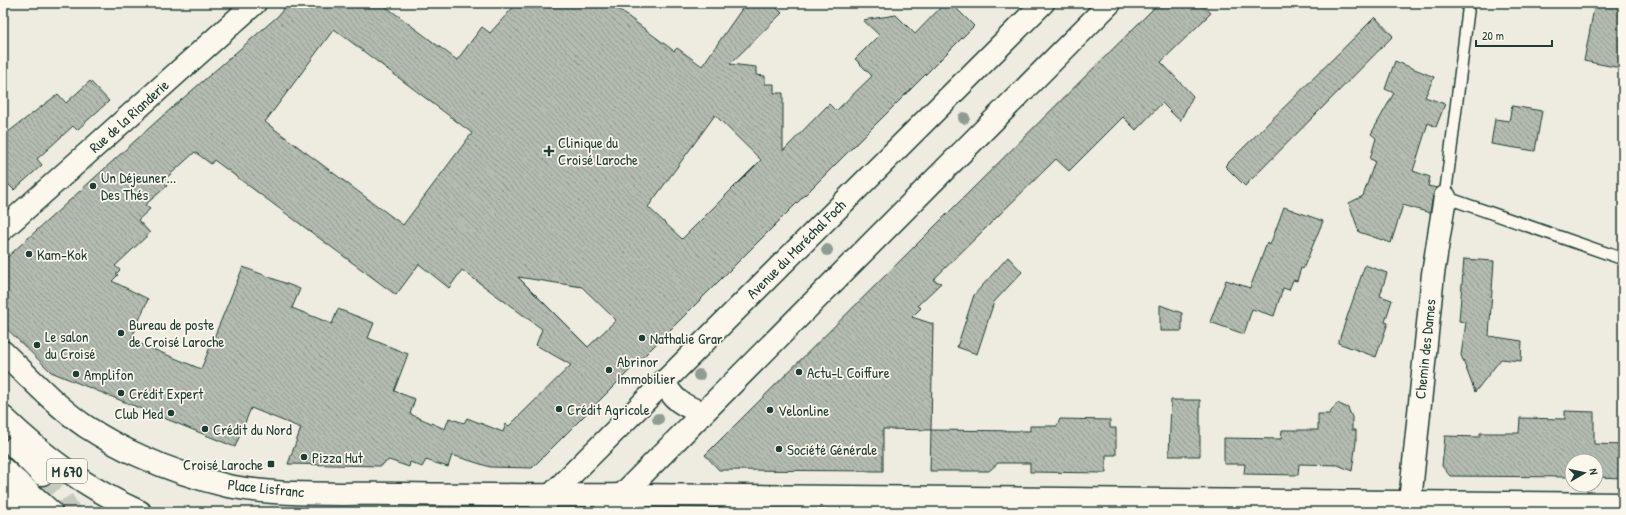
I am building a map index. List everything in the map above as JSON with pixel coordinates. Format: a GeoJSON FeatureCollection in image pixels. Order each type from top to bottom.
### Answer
{"type":"FeatureCollection","features":[{"type":"Feature","properties":{"kind":"street","name":"Rue de la Rianderie"},"geometry":{"type":"LineString","coordinates":[[3,229],[255,3]]}},
{"type":"Feature","properties":{"kind":"street","name":"Avenue du Maréchal Foch"},"geometry":{"type":"LineString","coordinates":[[545,504],[664,381],[1043,3]]}},
{"type":"Feature","properties":{"kind":"street"},"geometry":{"type":"LineString","coordinates":[[605,512],[627,503],[702,413],[1110,3]]}},
{"type":"Feature","properties":{"kind":"street","name":"Chemin des Dames"},"geometry":{"type":"LineString","coordinates":[[1410,502],[1433,274],[1445,197]]}},
{"type":"Feature","properties":{"kind":"street","name":"Place Lisfranc"},"geometry":{"type":"LineString","coordinates":[[3,352],[56,402],[84,425],[140,456],[207,480],[229,486],[260,490],[545,504],[1410,502],[1623,504]]}},
{"type":"Feature","properties":{"kind":"street"},"geometry":{"type":"LineString","coordinates":[[664,381],[669,392],[676,400],[702,413]]}},
{"type":"Feature","properties":{"kind":"street","name":"M 670"},"geometry":{"type":"LineString","coordinates":[[3,417],[37,448],[75,477],[97,491],[140,512]]}},
{"type":"Feature","properties":{"kind":"street"},"geometry":{"type":"LineString","coordinates":[[3,435],[35,475],[3,451]]}},
{"type":"Feature","properties":{"kind":"street","name":"M 670"},"geometry":{"type":"LineString","coordinates":[[3,469],[51,512]]}},
{"type":"Feature","properties":{"kind":"street"},"geometry":{"type":"LineString","coordinates":[[3,487],[28,512]]}},
{"type":"Feature","properties":{"kind":"lane"},"geometry":{"type":"LineString","coordinates":[[1468,12],[1445,197],[1623,259]]}},
{"type":"Feature","properties":{"kind":"building"},"geometry":{"type":"Polygon","coordinates":[[[288,3],[381,3],[457,60],[482,27],[490,33],[517,3],[610,3],[674,51],[677,48],[702,66],[746,3],[772,3],[782,13],[730,64],[756,67],[756,75],[765,76],[765,84],[774,84],[774,93],[783,93],[783,151],[829,104],[836,111],[872,76],[855,59],[879,35],[863,20],[896,15],[915,34],[945,3],[951,3],[974,26],[532,468],[490,467],[452,455],[448,467],[426,460],[422,467],[410,462],[409,467],[389,460],[380,466],[288,464],[301,428],[251,408],[235,447],[51,372],[3,325],[3,261],[158,120],[278,16],[288,3]],[[334,29],[265,122],[403,225],[472,133],[334,29]],[[715,115],[648,207],[682,239],[761,160],[715,115]],[[195,152],[163,181],[167,186],[145,205],[150,209],[138,220],[150,233],[115,266],[120,270],[116,274],[118,275],[112,281],[148,299],[131,340],[201,369],[243,267],[300,289],[292,308],[332,324],[338,309],[374,323],[368,338],[408,354],[394,391],[415,399],[410,414],[445,429],[449,418],[464,423],[467,418],[503,432],[506,424],[509,426],[571,365],[536,345],[542,329],[462,270],[449,288],[419,264],[396,295],[214,160],[211,164],[195,152]],[[518,277],[588,347],[616,320],[582,287],[518,277]]]}},
{"type":"Feature","properties":{"kind":"building"},"geometry":{"type":"Polygon","coordinates":[[[1159,3],[1199,3],[1211,13],[1161,62],[1193,96],[1180,121],[1162,103],[1136,130],[1123,117],[1069,171],[1056,159],[933,280],[941,283],[918,305],[921,308],[912,317],[933,324],[931,430],[883,429],[883,471],[719,470],[705,455],[1159,3]]]}},
{"type":"Feature","properties":{"kind":"building"},"geometry":{"type":"Polygon","coordinates":[[[1595,3],[1623,3],[1623,51],[1620,68],[1584,61],[1595,3]]]}},
{"type":"Feature","properties":{"kind":"building"},"geometry":{"type":"Polygon","coordinates":[[[1375,17],[1393,36],[1245,186],[1225,166],[1375,17]]]}},
{"type":"Feature","properties":{"kind":"building"},"geometry":{"type":"Polygon","coordinates":[[[1395,61],[1434,77],[1425,97],[1445,104],[1436,127],[1428,123],[1413,171],[1430,177],[1428,186],[1437,188],[1433,195],[1430,213],[1403,205],[1391,243],[1359,232],[1349,203],[1363,196],[1375,161],[1370,159],[1376,138],[1371,134],[1394,93],[1385,89],[1395,61]]]}},
{"type":"Feature","properties":{"kind":"building"},"geometry":{"type":"Polygon","coordinates":[[[90,81],[109,101],[77,130],[73,126],[37,159],[42,165],[14,190],[3,179],[3,136],[58,94],[66,103],[90,81]]]}},
{"type":"Feature","properties":{"kind":"building"},"geometry":{"type":"Polygon","coordinates":[[[1512,106],[1542,111],[1535,151],[1491,144],[1495,119],[1509,121],[1512,106]]]}},
{"type":"Feature","properties":{"kind":"building"},"geometry":{"type":"Polygon","coordinates":[[[1284,207],[1323,221],[1303,269],[1301,268],[1297,281],[1293,280],[1289,290],[1283,288],[1274,316],[1252,309],[1244,334],[1210,322],[1226,280],[1250,288],[1267,243],[1270,245],[1284,207]]]}},
{"type":"Feature","properties":{"kind":"building"},"geometry":{"type":"Polygon","coordinates":[[[1008,257],[1022,272],[994,302],[977,354],[957,347],[974,295],[1008,257]]]}},
{"type":"Feature","properties":{"kind":"building"},"geometry":{"type":"Polygon","coordinates":[[[1464,259],[1494,261],[1489,336],[1522,341],[1521,361],[1501,359],[1475,392],[1461,355],[1466,322],[1459,321],[1464,259]]]}},
{"type":"Feature","properties":{"kind":"building"},"geometry":{"type":"Polygon","coordinates":[[[1365,265],[1387,273],[1380,296],[1392,300],[1385,322],[1388,323],[1376,357],[1338,343],[1365,265]]]}},
{"type":"Feature","properties":{"kind":"building"},"geometry":{"type":"Polygon","coordinates":[[[1160,305],[1182,313],[1182,331],[1160,331],[1160,305]]]}},
{"type":"Feature","properties":{"kind":"building"},"geometry":{"type":"Polygon","coordinates":[[[1171,400],[1200,400],[1200,456],[1169,456],[1171,400]]]}},
{"type":"Feature","properties":{"kind":"building"},"geometry":{"type":"Polygon","coordinates":[[[1337,403],[1348,408],[1352,417],[1352,430],[1356,430],[1352,471],[1338,465],[1299,464],[1298,475],[1244,474],[1245,464],[1224,464],[1224,438],[1281,439],[1282,430],[1318,430],[1318,414],[1329,414],[1337,403]]]}},
{"type":"Feature","properties":{"kind":"building"},"geometry":{"type":"Polygon","coordinates":[[[1565,411],[1594,412],[1594,444],[1623,445],[1623,478],[1604,477],[1604,453],[1564,453],[1564,477],[1450,476],[1442,466],[1445,436],[1480,437],[1480,433],[1519,433],[1520,418],[1565,419],[1565,411]]]}},
{"type":"Feature","properties":{"kind":"building"},"geometry":{"type":"Polygon","coordinates":[[[1060,419],[1110,420],[1110,428],[1116,428],[1116,455],[1106,455],[1106,473],[1030,472],[1030,463],[998,463],[989,471],[930,471],[931,430],[1030,431],[1030,426],[1057,426],[1060,419]]]}},
{"type":"Feature","properties":{"kind":"tunnel"},"geometry":{"type":"LineString","coordinates":[[42,474],[59,494],[70,512]]}},
{"type":"Feature","properties":{"kind":"tram line"},"geometry":{"type":"LineString","coordinates":[[3,507],[8,512]]}},
{"type":"Feature","properties":{"kind":"place","name":"Clinique du Croisé Laroche"},"geometry":{"type":"Point","coordinates":[549,151]}},
{"type":"Feature","properties":{"kind":"place","name":"Un Déjeuner... Des Thés"},"geometry":{"type":"Point","coordinates":[93,186]}},
{"type":"Feature","properties":{"kind":"place","name":"Kam-Kok"},"geometry":{"type":"Point","coordinates":[29,254]}},
{"type":"Feature","properties":{"kind":"place","name":"Bureau de poste de Croisé Laroche"},"geometry":{"type":"Point","coordinates":[121,333]}},
{"type":"Feature","properties":{"kind":"place","name":"Nathalie Grar"},"geometry":{"type":"Point","coordinates":[642,338]}},
{"type":"Feature","properties":{"kind":"place","name":"Le salon du Croisé"},"geometry":{"type":"Point","coordinates":[37,345]}},
{"type":"Feature","properties":{"kind":"place","name":"Abrinor Immobilier"},"geometry":{"type":"Point","coordinates":[609,370]}},
{"type":"Feature","properties":{"kind":"place","name":"Actu-L Coiffure"},"geometry":{"type":"Point","coordinates":[799,372]}},
{"type":"Feature","properties":{"kind":"place","name":"Amplifon"},"geometry":{"type":"Point","coordinates":[76,374]}},
{"type":"Feature","properties":{"kind":"place","name":"Crédit Expert"},"geometry":{"type":"Point","coordinates":[121,393]}},
{"type":"Feature","properties":{"kind":"place","name":"Crédit Agricole"},"geometry":{"type":"Point","coordinates":[559,409]}},
{"type":"Feature","properties":{"kind":"place","name":"Velonline"},"geometry":{"type":"Point","coordinates":[770,410]}},
{"type":"Feature","properties":{"kind":"place","name":"Club Med"},"geometry":{"type":"Point","coordinates":[171,413]}},
{"type":"Feature","properties":{"kind":"place","name":"Crédit du Nord"},"geometry":{"type":"Point","coordinates":[205,429]}},
{"type":"Feature","properties":{"kind":"place","name":"Société Générale"},"geometry":{"type":"Point","coordinates":[779,449]}},
{"type":"Feature","properties":{"kind":"place","name":"Pizza Hut"},"geometry":{"type":"Point","coordinates":[304,457]}},
{"type":"Feature","properties":{"kind":"place","name":"Croisé Laroche"},"geometry":{"type":"Point","coordinates":[271,464]}}]}
